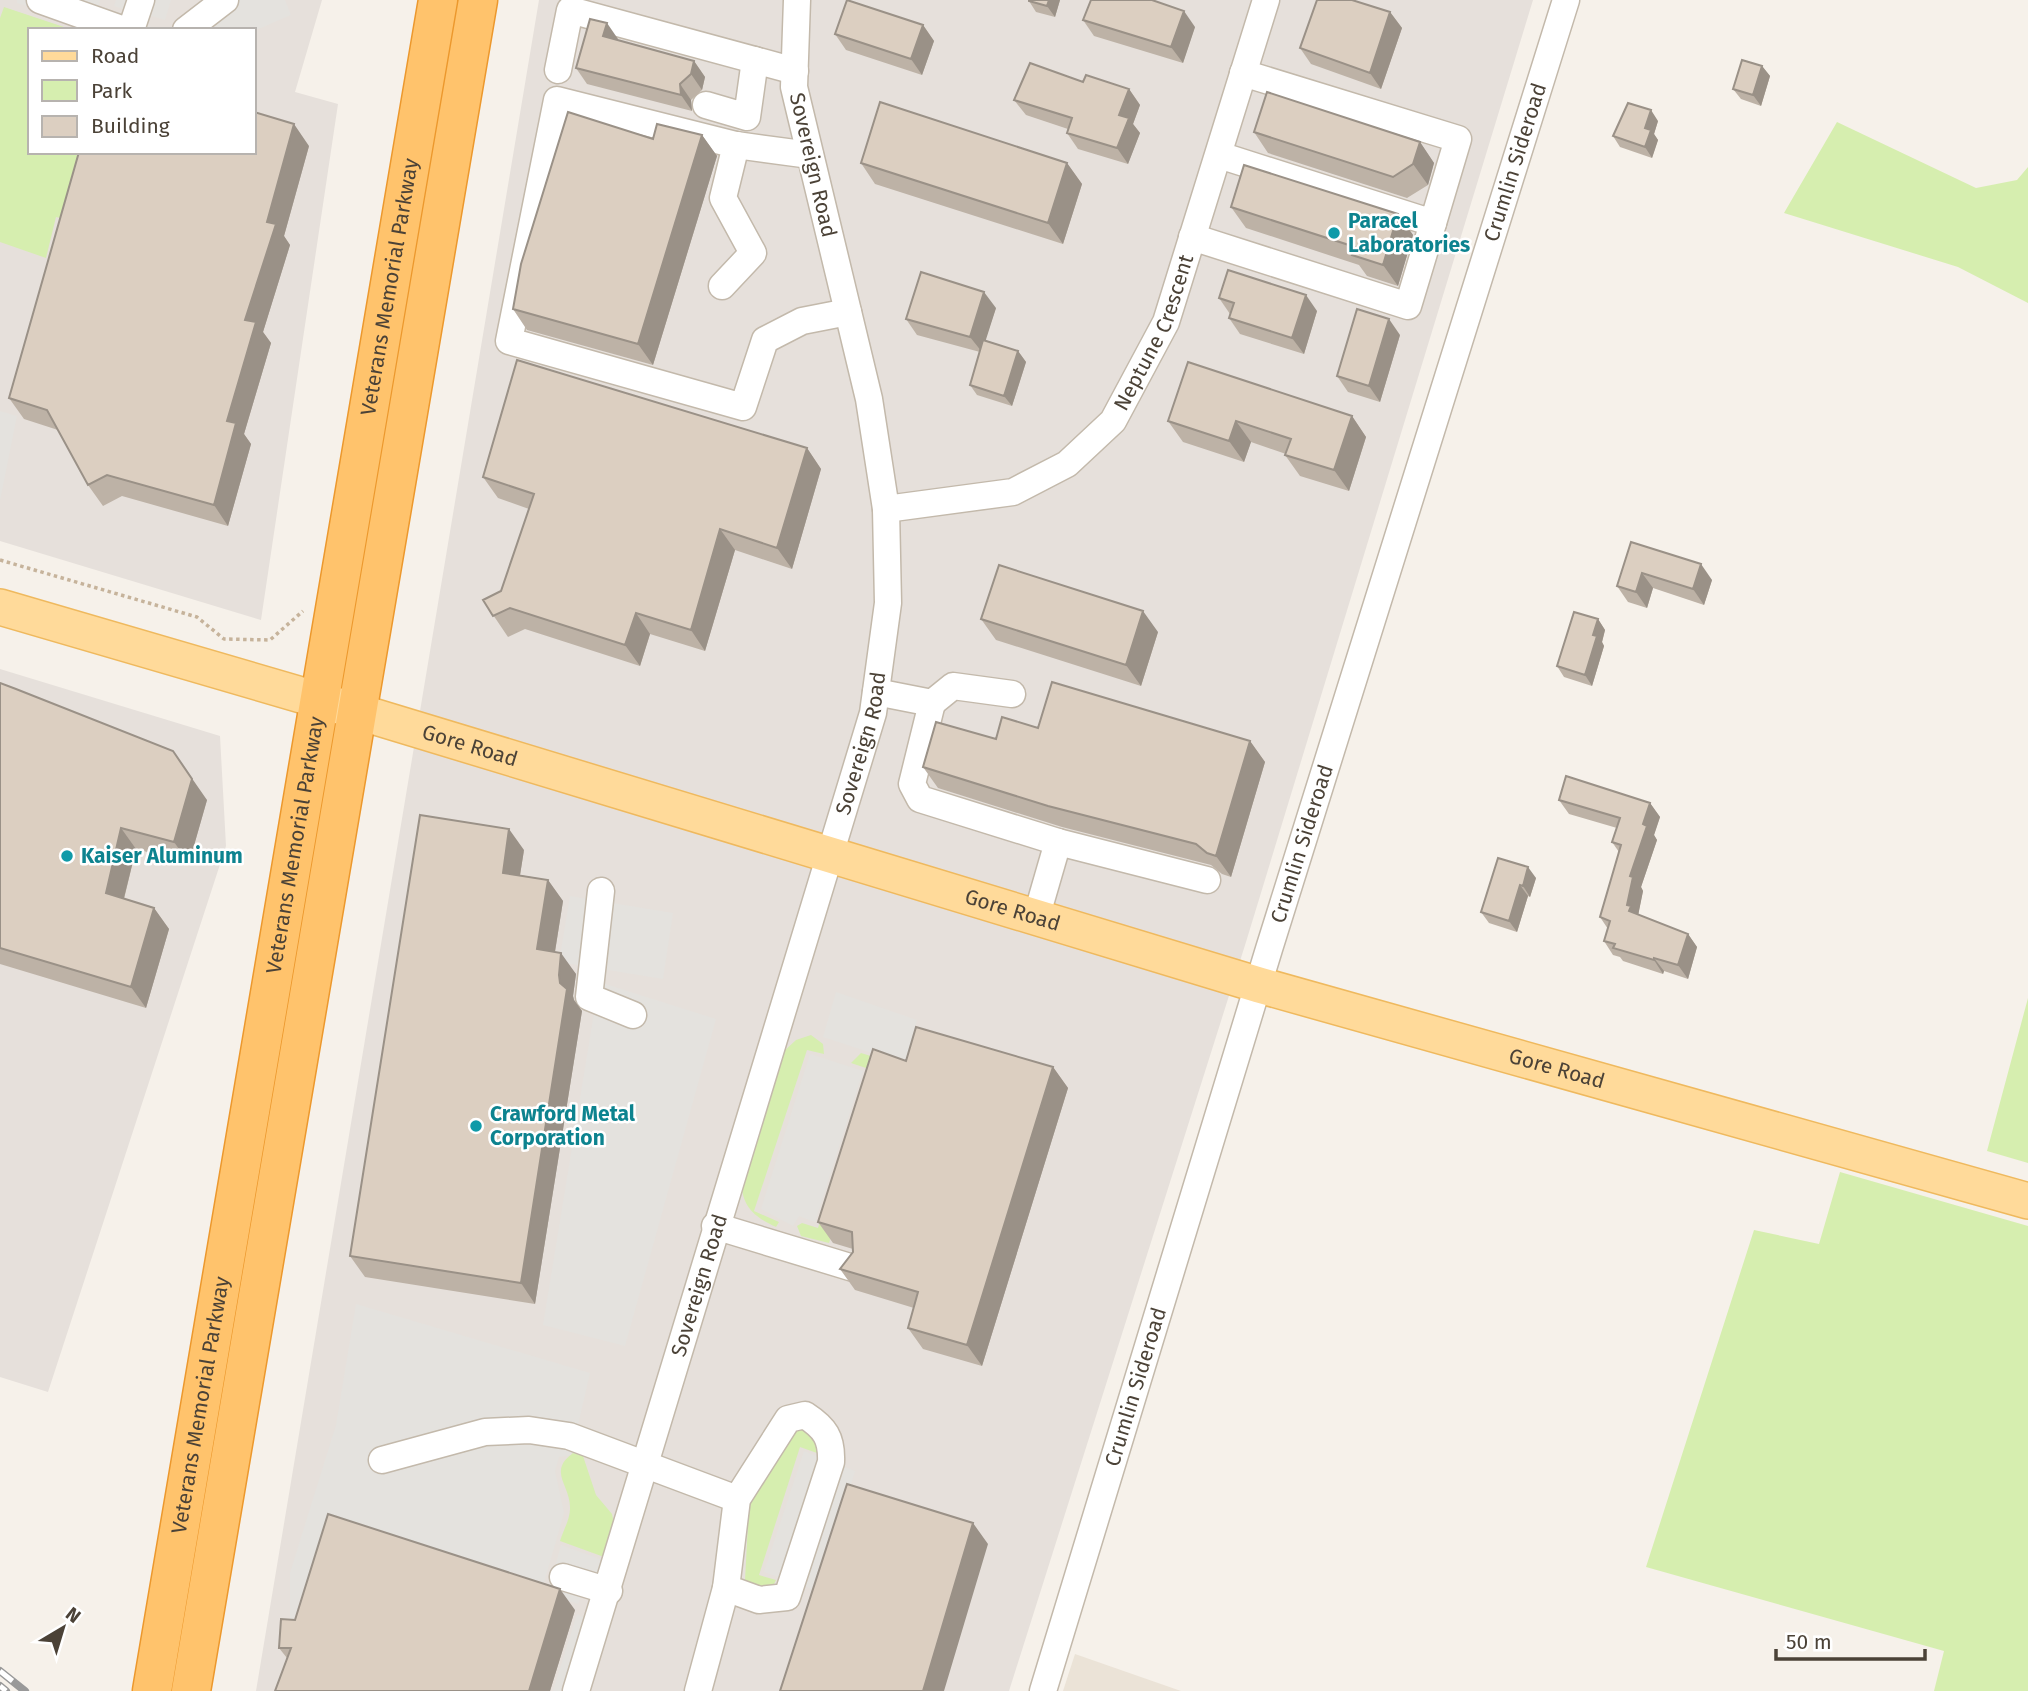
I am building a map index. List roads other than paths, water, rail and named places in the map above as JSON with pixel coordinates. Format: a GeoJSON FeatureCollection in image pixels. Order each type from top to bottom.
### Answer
{"type":"FeatureCollection","features":[{"type":"Feature","properties":{"kind":"highway","name":"Veterans Memorial Parkway"},"geometry":{"type":"LineString","coordinates":[[152,1691],[438,0]]}},
{"type":"Feature","properties":{"kind":"highway","name":"Veterans Memorial Parkway"},"geometry":{"type":"LineString","coordinates":[[191,1691],[478,0]]}},
{"type":"Feature","properties":{"kind":"main road","name":"Gore Road"},"geometry":{"type":"LineString","coordinates":[[0,607],[356,711],[1258,985],[2028,1201]]}},
{"type":"Feature","properties":{"kind":"street"},"geometry":{"type":"LineString","coordinates":[[40,0],[118,28]]}},
{"type":"Feature","properties":{"kind":"street"},"geometry":{"type":"LineString","coordinates":[[132,28],[141,0]]}},
{"type":"Feature","properties":{"kind":"street"},"geometry":{"type":"LineString","coordinates":[[189,28],[225,0]]}},
{"type":"Feature","properties":{"kind":"street","name":"Sovereign Road"},"geometry":{"type":"LineString","coordinates":[[576,1691],[609,1591],[643,1465],[873,713],[888,603],[886,509],[869,399],[794,87],[797,0]]}},
{"type":"Feature","properties":{"kind":"street","name":"Neptune Crescent"},"geometry":{"type":"LineString","coordinates":[[886,509],[1013,492],[1067,464],[1113,421],[1166,322],[1266,0]]}},
{"type":"Feature","properties":{"kind":"street","name":"Crumlin Sideroad"},"geometry":{"type":"LineString","coordinates":[[1043,1691],[1258,985],[1566,0]]}},
{"type":"Feature","properties":{"kind":"street"},"geometry":{"type":"LineString","coordinates":[[558,70],[570,10],[795,71]]}},
{"type":"Feature","properties":{"kind":"street"},"geometry":{"type":"LineString","coordinates":[[706,106],[747,117],[755,60]]}},
{"type":"Feature","properties":{"kind":"street"},"geometry":{"type":"LineString","coordinates":[[1192,237],[1408,306],[1458,139],[1243,73]]}},
{"type":"Feature","properties":{"kind":"street"},"geometry":{"type":"LineString","coordinates":[[810,155],[736,145],[557,100],[509,341],[743,407],[765,340],[802,321],[848,312]]}},
{"type":"Feature","properties":{"kind":"street"},"geometry":{"type":"LineString","coordinates":[[722,286],[753,253],[723,198],[736,145]]}},
{"type":"Feature","properties":{"kind":"street"},"geometry":{"type":"LineString","coordinates":[[1219,155],[1433,223]]}},
{"type":"Feature","properties":{"kind":"street"},"geometry":{"type":"LineString","coordinates":[[1012,694],[953,686],[932,703],[912,784],[920,799],[1058,842],[1207,880]]}},
{"type":"Feature","properties":{"kind":"street"},"geometry":{"type":"LineString","coordinates":[[876,692],[932,703]]}},
{"type":"Feature","properties":{"kind":"street"},"geometry":{"type":"LineString","coordinates":[[1036,918],[1058,842]]}},
{"type":"Feature","properties":{"kind":"street"},"geometry":{"type":"LineString","coordinates":[[601,891],[589,997],[633,1015]]}},
{"type":"Feature","properties":{"kind":"street"},"geometry":{"type":"LineString","coordinates":[[715,1226],[853,1268]]}},
{"type":"Feature","properties":{"kind":"street"},"geometry":{"type":"LineString","coordinates":[[698,1691],[726,1588],[737,1499],[788,1419],[805,1415],[822,1427],[832,1443],[831,1462],[787,1597],[759,1600],[726,1588]]}},
{"type":"Feature","properties":{"kind":"street"},"geometry":{"type":"LineString","coordinates":[[382,1460],[485,1432],[528,1430],[569,1436],[737,1499]]}},
{"type":"Feature","properties":{"kind":"street"},"geometry":{"type":"LineString","coordinates":[[563,1577],[609,1591]]}},
{"type":"Feature","properties":{"kind":"railway"},"geometry":{"type":"LineString","coordinates":[[0,1671],[25,1691]]}},
{"type":"Feature","properties":{"kind":"railway"},"geometry":{"type":"LineString","coordinates":[[0,1686],[6,1691]]}},
{"type":"Feature","properties":{"kind":"place","name":"Paracel Laboratories"},"geometry":{"type":"Point","coordinates":[1334,233]}},
{"type":"Feature","properties":{"kind":"place","name":"Kaiser Aluminum"},"geometry":{"type":"Point","coordinates":[67,856]}},
{"type":"Feature","properties":{"kind":"place","name":"Crawford Metal Corporation"},"geometry":{"type":"Point","coordinates":[476,1126]}}]}
